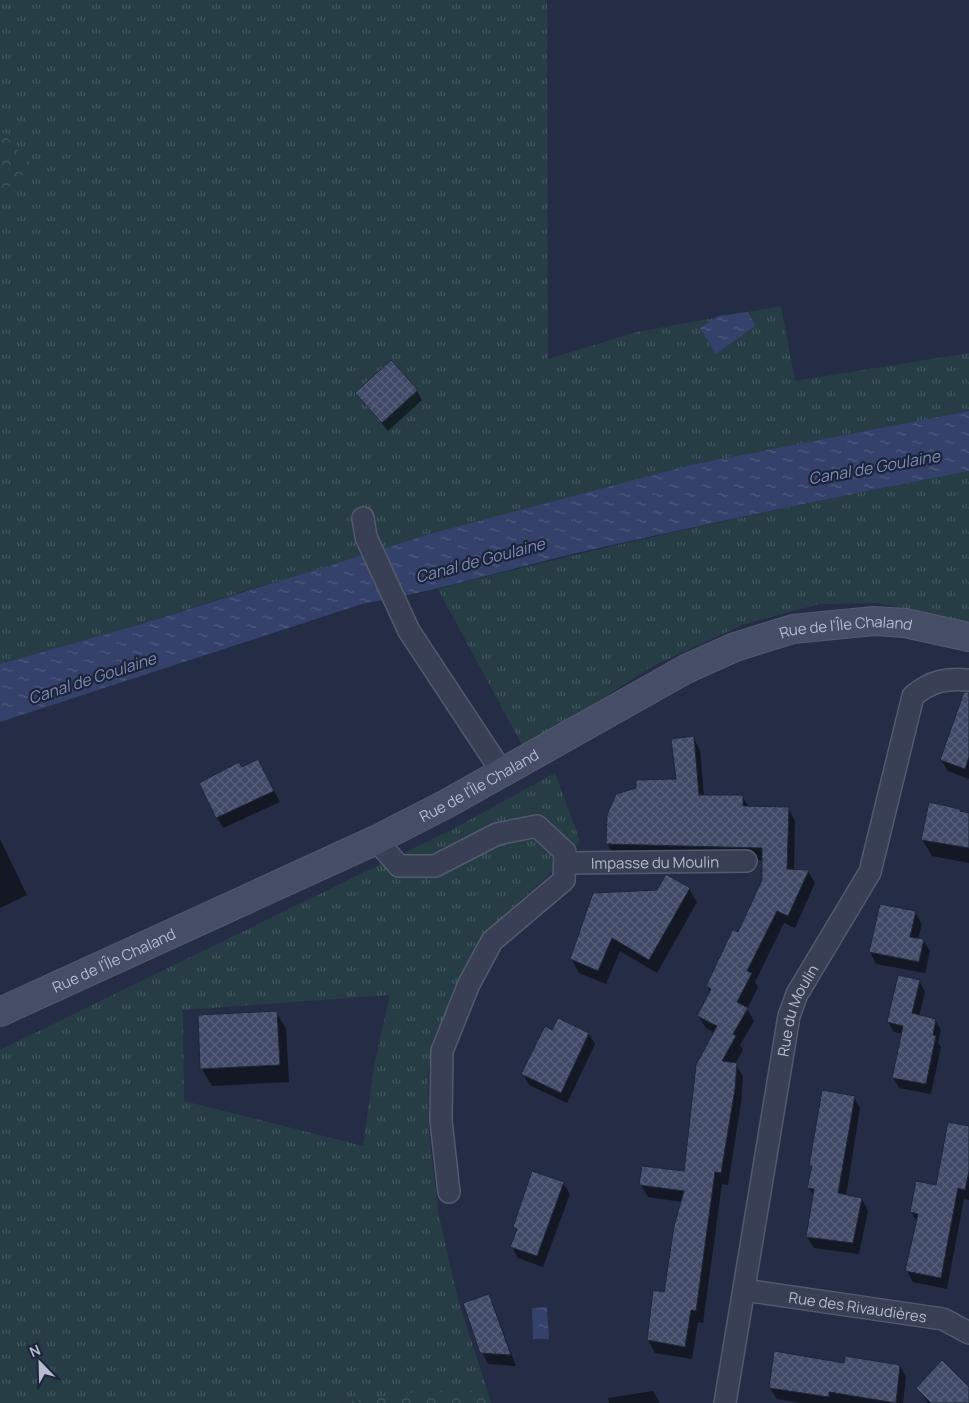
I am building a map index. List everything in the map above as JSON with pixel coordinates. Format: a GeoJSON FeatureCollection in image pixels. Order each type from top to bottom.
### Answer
{"type":"FeatureCollection","features":[{"type":"Feature","properties":{"kind":"street"},"geometry":{"type":"LineString","coordinates":[[364,528],[409,631],[502,772]]}},
{"type":"Feature","properties":{"kind":"street","name":"Rue de l'Île Chaland"},"geometry":{"type":"LineString","coordinates":[[0,1012],[376,840],[686,669],[767,635],[810,627],[874,621],[906,623],[969,637]]}},
{"type":"Feature","properties":{"kind":"street","name":"Rue du Moulin"},"geometry":{"type":"LineString","coordinates":[[725,1403],[789,1016],[797,994],[870,872],[913,696],[925,685],[952,678],[969,680]]}},
{"type":"Feature","properties":{"kind":"street"},"geometry":{"type":"LineString","coordinates":[[376,840],[399,866],[435,866],[497,834],[537,826],[565,852],[564,880],[492,941],[469,984],[442,1051],[441,1121],[449,1192]]}},
{"type":"Feature","properties":{"kind":"street","name":"Impasse du Moulin"},"geometry":{"type":"LineString","coordinates":[[564,863],[746,861]]}},
{"type":"Feature","properties":{"kind":"street","name":"Rue des Rivaudières"},"geometry":{"type":"LineString","coordinates":[[744,1290],[942,1319],[969,1333]]}},
{"type":"Feature","properties":{"kind":"green space"},"geometry":{"type":"Polygon","coordinates":[[[0,0],[547,0],[548,359],[637,332],[781,306],[795,381],[969,353],[969,411],[695,464],[244,591],[148,622],[0,664],[0,0]]]}},
{"type":"Feature","properties":{"kind":"green space"},"geometry":{"type":"Polygon","coordinates":[[[0,130],[33,166],[0,195],[0,130]]]}},
{"type":"Feature","properties":{"kind":"green space"},"geometry":{"type":"Polygon","coordinates":[[[969,471],[969,622],[878,603],[819,604],[742,625],[651,667],[561,725],[522,745],[438,589],[570,556],[703,526],[969,471]]]}},
{"type":"Feature","properties":{"kind":"green space"},"geometry":{"type":"Polygon","coordinates":[[[555,773],[580,841],[544,879],[484,934],[443,1017],[428,1072],[429,1135],[439,1216],[458,1300],[488,1392],[411,1393],[337,1403],[0,1403],[0,1050],[455,828],[555,773]],[[390,995],[183,1010],[184,1101],[363,1146],[374,1066],[390,995]]]}},
{"type":"Feature","properties":{"kind":"green space"},"geometry":{"type":"Polygon","coordinates":[[[488,1392],[491,1403],[337,1403],[411,1393],[488,1392]]]}},
{"type":"Feature","properties":{"kind":"water"},"geometry":{"type":"Polygon","coordinates":[[[748,312],[755,326],[716,354],[700,328],[718,316],[748,312]]]}},
{"type":"Feature","properties":{"kind":"water","name":"Canal de Goulaine"},"geometry":{"type":"Polygon","coordinates":[[[969,411],[969,471],[671,532],[572,554],[415,594],[362,604],[0,722],[0,664],[148,622],[437,532],[695,464],[969,411]]]}},
{"type":"Feature","properties":{"kind":"water"},"geometry":{"type":"Polygon","coordinates":[[[547,1307],[549,1339],[533,1339],[532,1308],[547,1307]]]}},
{"type":"Feature","properties":{"kind":"building"},"geometry":{"type":"Polygon","coordinates":[[[391,360],[418,390],[382,423],[355,393],[391,360]]]}},
{"type":"Feature","properties":{"kind":"building"},"geometry":{"type":"Polygon","coordinates":[[[964,692],[969,692],[969,757],[965,769],[940,760],[964,692]]]}},
{"type":"Feature","properties":{"kind":"building"},"geometry":{"type":"Polygon","coordinates":[[[694,736],[699,795],[743,795],[743,806],[789,807],[787,869],[809,870],[788,916],[777,911],[747,971],[752,973],[737,1002],[748,1008],[733,1034],[736,1036],[722,1061],[737,1063],[735,1089],[721,1173],[715,1172],[696,1311],[691,1310],[685,1347],[647,1340],[653,1290],[664,1292],[674,1226],[684,1191],[639,1185],[642,1166],[684,1171],[696,1065],[717,1026],[697,1016],[711,989],[706,986],[733,929],[738,932],[762,880],[762,848],[606,844],[607,815],[616,794],[636,788],[636,780],[676,779],[671,739],[694,736]]]}},
{"type":"Feature","properties":{"kind":"building"},"geometry":{"type":"Polygon","coordinates":[[[258,759],[274,791],[216,818],[199,783],[239,762],[242,767],[258,759]]]}},
{"type":"Feature","properties":{"kind":"building"},"geometry":{"type":"Polygon","coordinates":[[[929,802],[969,813],[969,848],[921,840],[929,802]]]}},
{"type":"Feature","properties":{"kind":"building"},"geometry":{"type":"Polygon","coordinates":[[[666,874],[690,888],[649,960],[612,938],[598,971],[570,959],[593,893],[657,890],[666,874]]]}},
{"type":"Feature","properties":{"kind":"building"},"geometry":{"type":"Polygon","coordinates":[[[880,904],[916,911],[910,937],[924,939],[919,962],[869,952],[880,904]]]}},
{"type":"Feature","properties":{"kind":"building"},"geometry":{"type":"Polygon","coordinates":[[[898,975],[920,980],[912,1013],[936,1019],[933,1035],[936,1036],[926,1084],[892,1078],[903,1026],[887,1022],[898,975]]]}},
{"type":"Feature","properties":{"kind":"building"},"geometry":{"type":"Polygon","coordinates":[[[277,1011],[280,1065],[200,1069],[198,1015],[277,1011]]]}},
{"type":"Feature","properties":{"kind":"building"},"geometry":{"type":"Polygon","coordinates":[[[558,1018],[589,1033],[561,1093],[521,1074],[545,1026],[552,1030],[558,1018]]]}},
{"type":"Feature","properties":{"kind":"building"},"geometry":{"type":"Polygon","coordinates":[[[822,1090],[855,1096],[838,1193],[862,1198],[853,1243],[806,1237],[814,1189],[807,1188],[812,1166],[809,1166],[822,1090]]]}},
{"type":"Feature","properties":{"kind":"building"},"geometry":{"type":"Polygon","coordinates":[[[948,1122],[969,1126],[969,1171],[965,1190],[958,1188],[941,1278],[905,1271],[918,1214],[910,1212],[916,1181],[936,1185],[948,1122]]]}},
{"type":"Feature","properties":{"kind":"building"},"geometry":{"type":"Polygon","coordinates":[[[532,1171],[564,1182],[537,1256],[510,1247],[517,1229],[513,1227],[532,1171]]]}},
{"type":"Feature","properties":{"kind":"building"},"geometry":{"type":"Polygon","coordinates":[[[489,1294],[511,1355],[480,1353],[463,1303],[489,1294]]]}},
{"type":"Feature","properties":{"kind":"building"},"geometry":{"type":"Polygon","coordinates":[[[774,1351],[844,1363],[845,1356],[900,1365],[896,1403],[829,1392],[829,1397],[769,1388],[774,1351]]]}},
{"type":"Feature","properties":{"kind":"building"},"geometry":{"type":"Polygon","coordinates":[[[942,1360],[969,1387],[969,1403],[931,1403],[916,1388],[942,1360]]]}}]}
